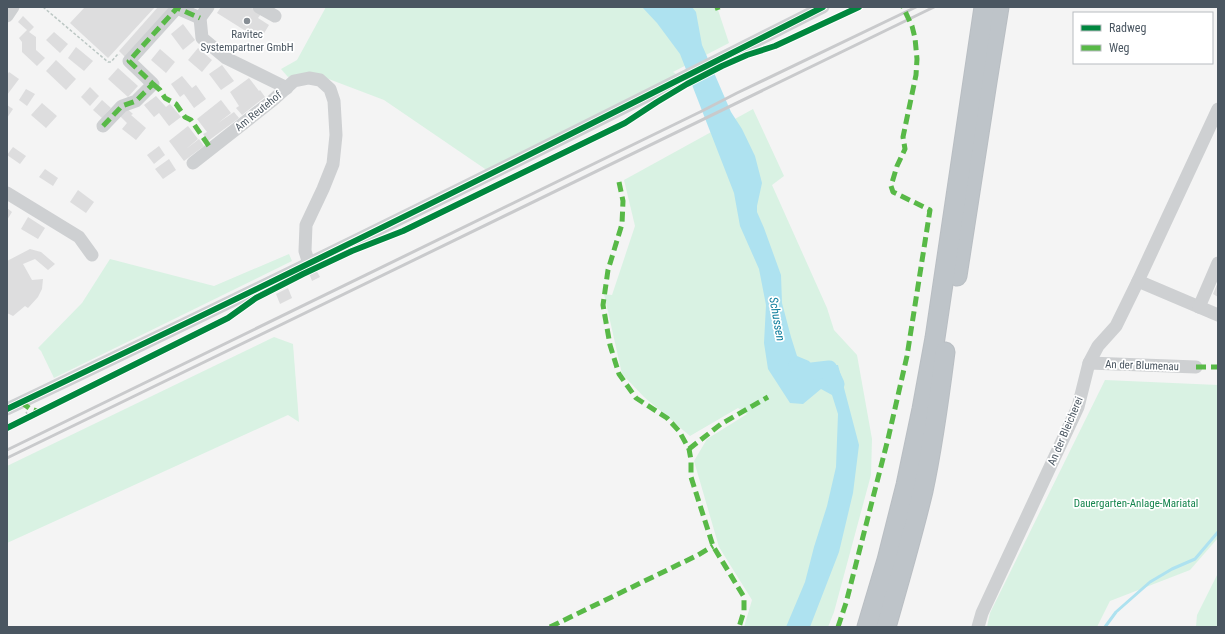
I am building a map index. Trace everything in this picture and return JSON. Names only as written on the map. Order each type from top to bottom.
[{"type":"highway","points":[[867,627],[887,560],[906,485],[922,409],[935,338],[984,7]]},
{"type":"highway","points":[[886,627],[923,490],[933,437],[999,7]]},
{"type":"street","points":[[7,16],[12,7]]},
{"type":"street","points":[[103,126],[122,106],[136,101],[153,84],[130,61],[177,8],[200,18],[208,7]]},
{"type":"street","points":[[260,7],[275,16]]},
{"type":"street","points":[[7,409],[309,264],[720,60],[823,7]]},
{"type":"street","name":"Am Reutehof","points":[[193,163],[287,88],[226,58],[202,38],[200,18]]},
{"type":"street","points":[[287,88],[294,81],[309,78],[320,80],[330,89],[334,101],[336,136],[333,164],[306,225],[305,251],[309,264]]},
{"type":"street","name":"An der Bleicherei","points":[[978,627],[982,613],[1078,407],[1089,363],[1098,346],[1116,326],[1218,109]]},
{"type":"street","points":[[7,193],[79,237],[92,255]]},
{"type":"street","points":[[1199,307],[1218,263]]},
{"type":"street","points":[[1138,281],[1218,315]]},
{"type":"street","name":"An der Blumenau","points":[[1089,363],[1196,366]]},
{"type":"path","points":[[43,7],[108,62],[111,62],[118,54],[130,61]]},
{"type":"green space","points":[[326,7],[717,7],[729,43],[673,72],[682,78],[491,173],[384,100],[309,73],[288,77],[281,69],[297,60]]},
{"type":"green space","points":[[753,109],[784,176],[772,185],[827,308],[834,330],[857,355],[872,439],[871,475],[834,612],[828,627],[744,627],[752,600],[719,547],[694,461],[707,439],[747,414],[738,408],[690,436],[644,397],[622,374],[604,294],[612,295],[635,226],[624,180]]},
{"type":"green space","points":[[289,254],[292,261],[54,378],[41,351],[38,348],[82,303],[110,259],[214,286]]},
{"type":"green space","points":[[274,337],[293,344],[299,422],[288,415],[7,543],[7,466]]},
{"type":"green space","name":"Dauergarten-Anlage-Mariatal","points":[[1105,380],[1218,385],[1218,538],[1190,570],[1110,601],[1097,627],[987,627],[990,613]]},
{"type":"green space","points":[[1218,573],[1218,627],[1196,627],[1197,615]]},
{"type":"water","points":[[642,7],[692,7],[696,12],[702,45],[731,112],[742,129],[755,156],[762,183],[757,212],[781,275],[782,303],[797,356],[809,361],[819,374],[827,365],[838,365],[859,445],[853,493],[839,552],[810,627],[786,627],[805,582],[827,506],[836,467],[838,414],[832,395],[821,389],[803,404],[790,403],[768,369],[764,343],[766,305],[759,269],[740,226],[734,193],[680,54],[657,23]]},
{"type":"building","points":[[85,7],[155,7],[108,58],[70,23]]},
{"type":"building","points":[[158,7],[170,7],[125,57],[119,51]]},
{"type":"building","name":"Ravitec Systempartner GmbH","points":[[221,7],[250,7],[261,14],[258,18],[269,25],[260,40],[217,13]]},
{"type":"building","points":[[23,16],[34,27],[29,32],[36,37],[36,50],[45,58],[37,66],[22,52],[22,42],[19,38],[27,30],[18,22]]},
{"type":"building","points":[[183,24],[195,40],[183,50],[171,34]]},
{"type":"building","points":[[54,32],[68,44],[60,53],[46,40]]},
{"type":"building","points":[[76,47],[93,61],[84,71],[68,58]]},
{"type":"building","points":[[198,48],[212,60],[202,72],[188,60]]},
{"type":"building","points":[[160,49],[175,62],[166,73],[151,60]]},
{"type":"building","points":[[56,60],[76,79],[66,90],[46,71]]},
{"type":"building","points":[[222,65],[234,81],[221,90],[209,74]]},
{"type":"building","points":[[118,68],[138,86],[128,97],[108,79]]},
{"type":"building","points":[[9,72],[19,79],[7,95],[7,75]]},
{"type":"building","points":[[182,76],[192,88],[196,85],[206,99],[194,108],[184,94],[180,97],[171,84]]},
{"type":"building","points":[[249,78],[265,97],[242,115],[236,108],[239,106],[230,92]]},
{"type":"building","points":[[90,87],[99,96],[90,106],[81,97]]},
{"type":"building","points":[[26,89],[35,94],[27,106],[19,100]]},
{"type":"building","points":[[156,96],[166,107],[170,104],[181,117],[169,126],[159,113],[154,117],[144,105]]},
{"type":"building","points":[[102,100],[111,108],[102,118],[93,110]]},
{"type":"building","points":[[221,100],[231,113],[218,123],[234,112],[239,118],[208,141],[203,134],[207,132],[197,119]]},
{"type":"building","points":[[42,103],[57,116],[46,128],[31,115]]},
{"type":"building","points":[[7,105],[13,109],[7,118]]},
{"type":"building","points":[[124,106],[133,114],[131,115],[146,128],[136,140],[122,129],[127,123],[118,114]]},
{"type":"building","points":[[188,126],[198,139],[186,149],[199,139],[204,146],[184,161],[169,141]]},
{"type":"building","points":[[159,146],[165,155],[154,164],[147,155]]},
{"type":"building","points":[[13,147],[26,156],[20,164],[7,155]]},
{"type":"building","points":[[169,159],[176,170],[163,179],[155,169]]},
{"type":"building","points":[[45,169],[58,178],[53,186],[39,177]]},
{"type":"building","points":[[78,190],[94,202],[86,213],[70,202]]},
{"type":"building","points":[[7,208],[12,212],[7,220]]},
{"type":"building","points":[[28,217],[45,228],[38,239],[21,229]]},
{"type":"building","points":[[30,249],[41,252],[55,264],[48,270],[35,259],[23,264],[32,280],[43,279],[42,289],[38,297],[28,308],[25,306],[13,316],[7,313],[7,261]]},
{"type":"building","points":[[316,270],[320,277],[312,281],[309,273]]},
{"type":"building","points":[[1218,282],[1218,297],[1213,294]]},
{"type":"building","points":[[288,288],[292,298],[280,304],[276,294]]},
{"type":"waterway","name":"Schussen","points":[[797,366],[803,372],[829,369],[836,384]]},
{"type":"waterway","points":[[1105,627],[1116,612],[1150,582],[1172,569],[1195,559],[1218,532]]},
{"type":"railway","points":[[7,450],[916,7]]},
{"type":"railway","points":[[7,458],[934,7]]},
{"type":"marked path","points":[[838,627],[846,603],[888,439],[907,356],[930,210],[893,192],[891,186],[897,166],[905,149],[903,137],[916,75],[917,59],[915,38],[912,26],[903,7]]},
{"type":"marked path","points":[[103,126],[122,106],[136,101],[153,84],[129,61],[177,8],[200,18]]},
{"type":"marked path","points":[[153,84],[160,90],[165,98],[176,104],[185,117],[191,120],[211,149]]},
{"type":"marked path","points":[[619,182],[623,201],[622,224],[608,270],[603,305],[610,345],[619,374],[636,398],[667,418],[679,431],[689,449],[691,460],[691,477],[713,546],[744,597],[744,611],[739,627]]},
{"type":"marked path","points":[[1196,367],[1218,367]]},
{"type":"marked path","points":[[689,449],[721,424],[768,397]]},
{"type":"marked path","points":[[21,402],[29,408],[39,412]]},
{"type":"marked path","points":[[550,627],[698,555],[713,546]]},
{"type":"cycle path","points":[[7,409],[416,211],[823,7]]},
{"type":"cycle path","points":[[7,428],[228,318],[256,298],[303,274],[352,251],[403,231],[625,123],[687,84],[722,66],[747,55],[775,46],[859,7]]},
{"type":"place","name":"Ravitec Systempartner GmbH","points":[[247,21]]}]
